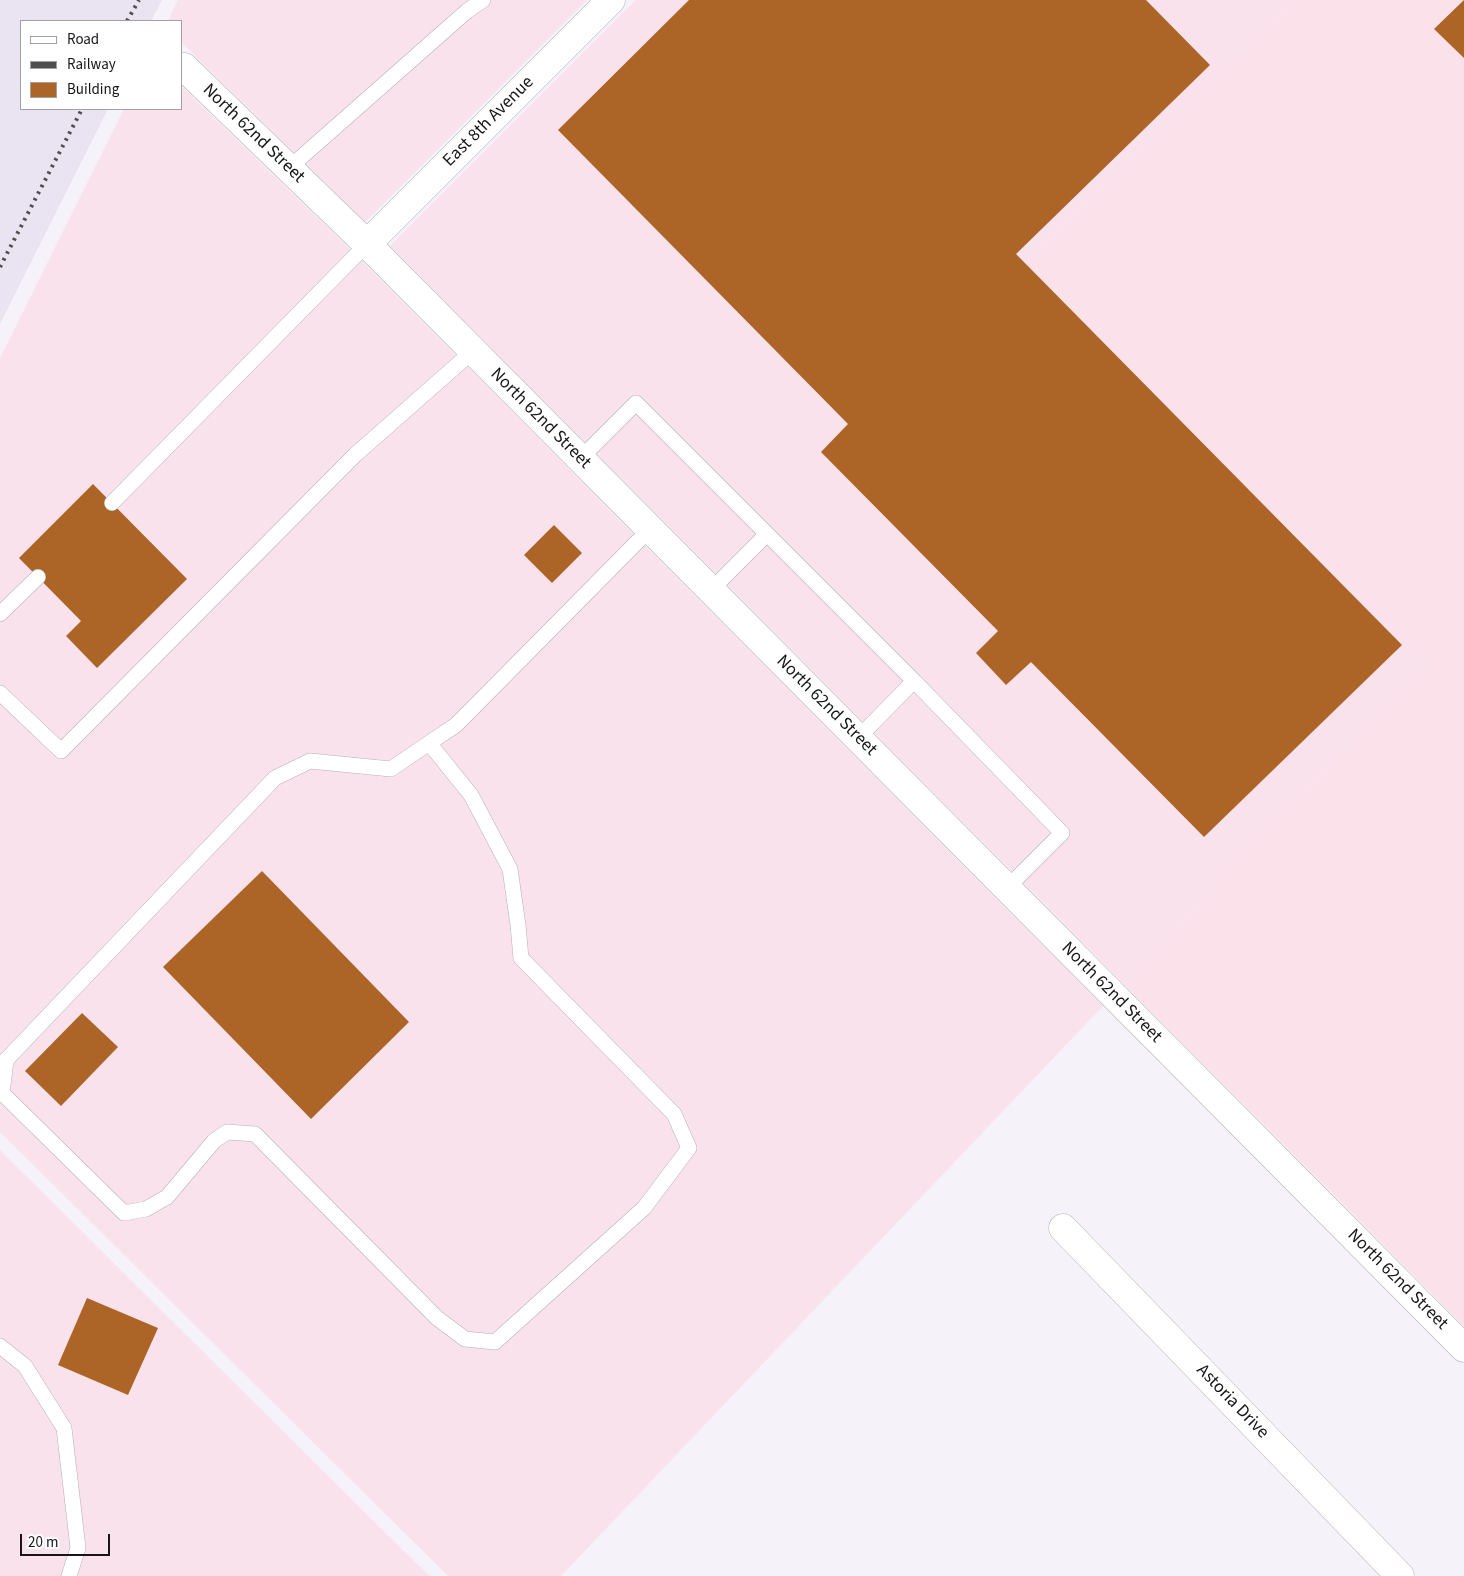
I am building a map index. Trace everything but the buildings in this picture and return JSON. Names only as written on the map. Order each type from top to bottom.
[{"type":"street","name":"East 8th Avenue","points":[[367,244],[611,0]]},
{"type":"street","name":"North 62nd Street","points":[[184,67],[367,244],[1464,1348]]},
{"type":"street","name":"Astoria Drive","points":[[1063,1228],[1400,1576]]},
{"type":"lane","points":[[289,168],[467,11],[483,0]]},
{"type":"lane","points":[[112,503],[367,244]]},
{"type":"lane","points":[[0,693],[61,751],[355,455],[473,351]]},
{"type":"lane","points":[[580,459],[636,403],[914,681],[1062,833],[1007,888]]},
{"type":"lane","points":[[430,743],[471,795],[510,869],[521,958],[674,1114],[689,1148],[644,1208],[495,1342],[464,1339],[438,1318],[255,1134],[228,1132],[214,1141],[167,1197],[146,1209],[124,1213],[2,1093],[6,1060],[275,778],[310,761],[391,769],[456,725],[650,529]]},
{"type":"lane","points":[[710,590],[767,534]]},
{"type":"lane","points":[[0,614],[38,577]]},
{"type":"lane","points":[[858,738],[914,681]]},
{"type":"lane","points":[[0,1346],[25,1366],[64,1428],[78,1548],[69,1576]]},
{"type":"shaded area","points":[[0,0],[162,0],[152,20],[20,20],[20,110],[107,110],[0,324]]},
{"type":"shaded area","points":[[178,0],[587,0],[365,222],[182,44],[182,20],[168,20]]},
{"type":"shaded area","points":[[636,0],[1297,0],[1146,143],[1017,271],[1428,661],[1124,984],[390,246]]},
{"type":"shaded area","points":[[1297,0],[1464,0],[1464,1326],[1124,984],[1428,661],[1017,271],[1146,143]]},
{"type":"shaded area","points":[[182,87],[356,255],[1103,1006],[561,1576],[448,1576],[0,1132],[0,358],[124,110],[182,110]]},
{"type":"shaded area","points":[[0,1150],[429,1576],[0,1576]]},
{"type":"railway","points":[[128,20],[139,0]]},
{"type":"railway","points":[[0,267],[81,110]]}]
